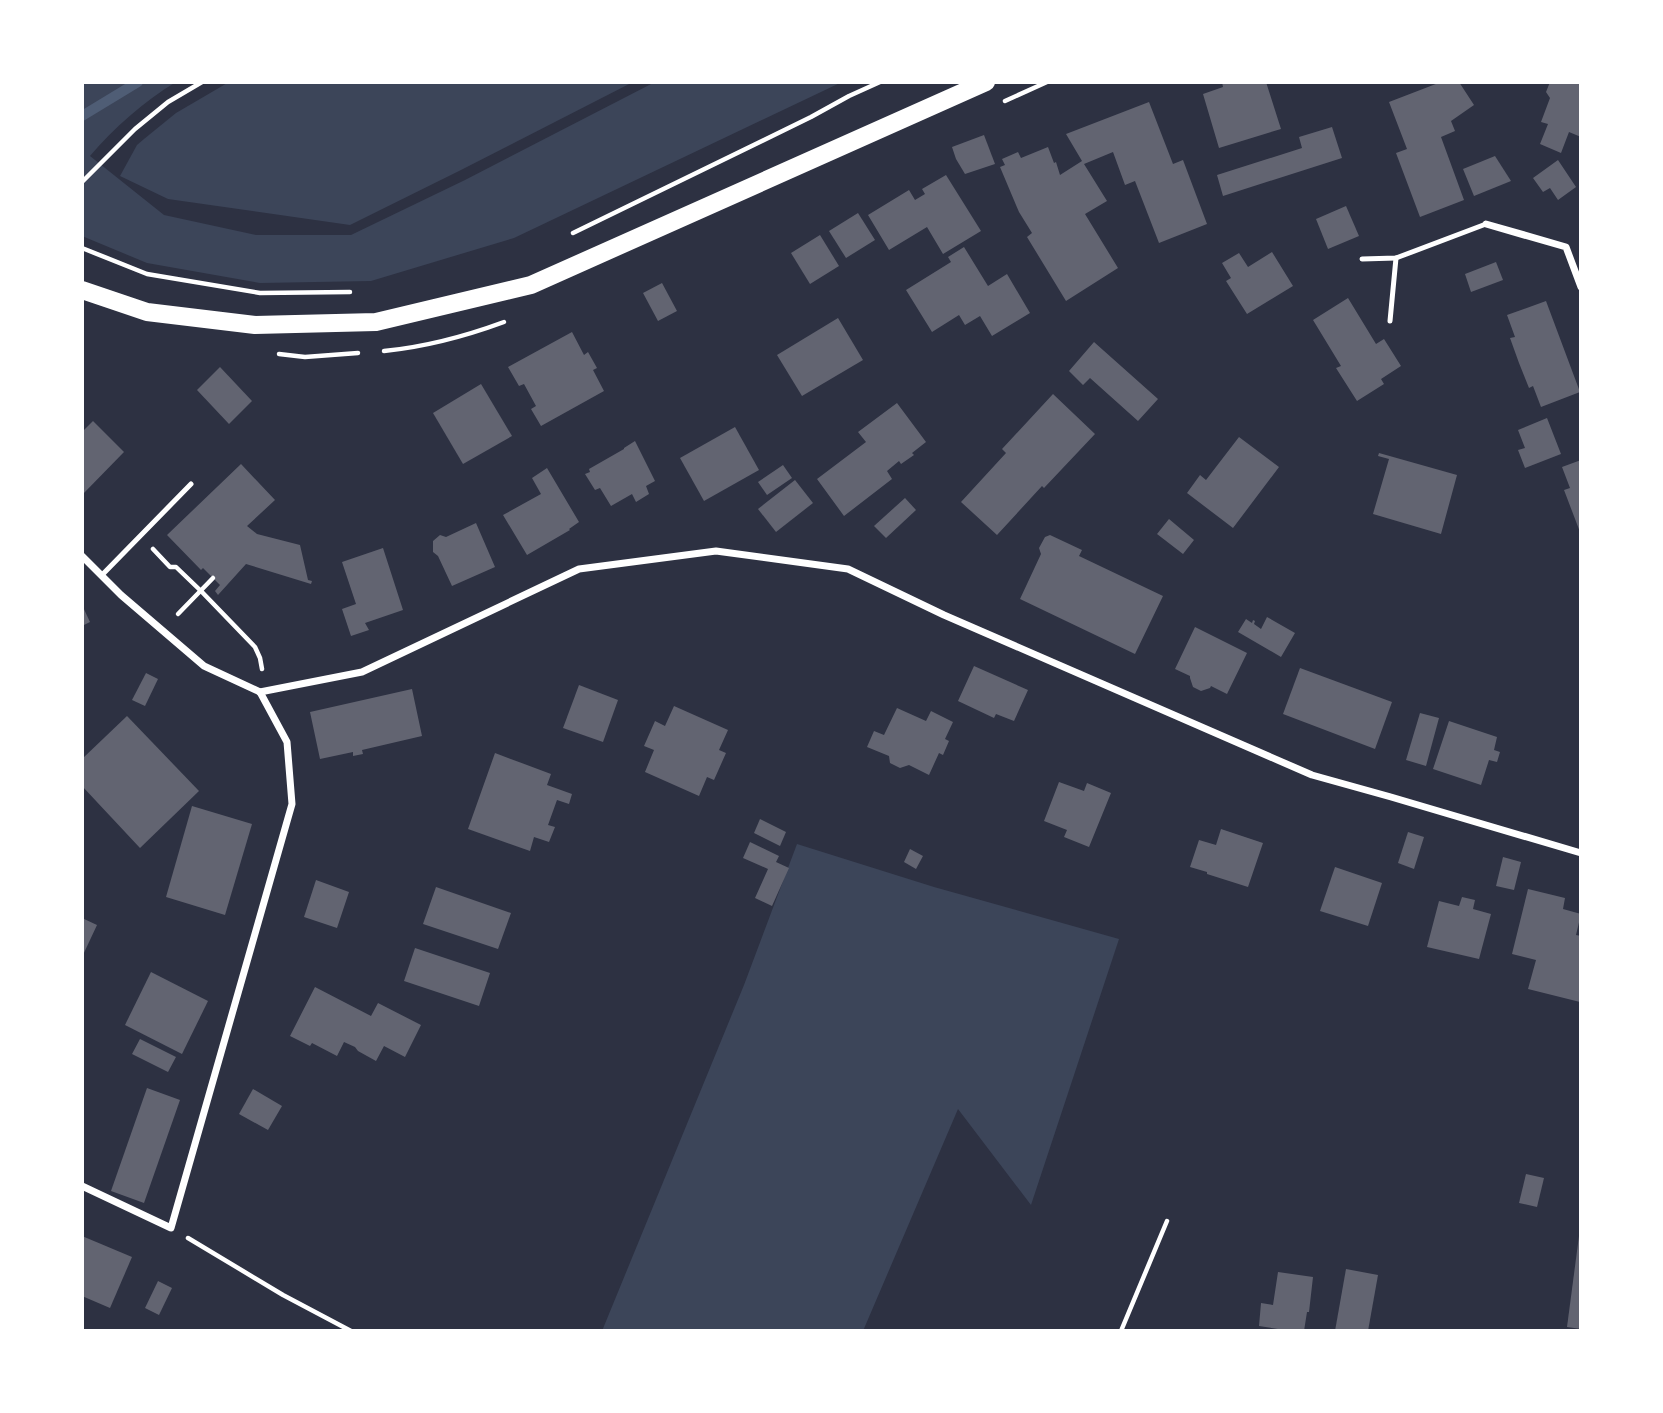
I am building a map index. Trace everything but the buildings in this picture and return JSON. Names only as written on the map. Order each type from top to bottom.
[{"type":"main road","points":[[82,290],[147,312],[255,325],[376,322],[531,285],[986,82]]},
{"type":"street","points":[[1486,224],[1566,247],[1581,288]]},
{"type":"street","points":[[82,556],[121,595],[204,666],[263,692],[362,671],[579,569],[716,551],[848,569],[944,615],[1312,775],[1581,853]]},
{"type":"street","points":[[82,1186],[171,1228],[292,804],[287,743],[263,692]]},
{"type":"lane","points":[[1362,259],[1396,258],[1486,224]]},
{"type":"lane","points":[[1390,321],[1396,258]]},
{"type":"lane","points":[[102,575],[191,484]]},
{"type":"path","points":[[82,182],[135,129],[168,102],[202,82]]},
{"type":"path","points":[[572,234],[880,82]]},
{"type":"path","points":[[82,248],[148,274],[260,293],[356,292]]},
{"type":"path","points":[[170,567],[176,567],[255,647],[260,658],[263,692]]},
{"type":"path","points":[[193,599],[213,578]]},
{"type":"path","points":[[1121,1331],[1167,1221]]},
{"type":"path","points":[[171,1228],[283,1295],[351,1331]]},
{"type":"shaded area","points":[[82,82],[176,82],[130,116],[90,156],[164,215],[256,235],[351,235],[465,180],[655,82],[842,82],[514,238],[371,281],[260,283],[147,263],[82,236]]},
{"type":"shaded area","points":[[229,82],[633,82],[350,225],[168,199],[120,176],[137,145],[176,113]]},
{"type":"shaded area","points":[[797,844],[934,887],[1119,939],[1031,1205],[958,1109],[863,1331],[602,1331],[744,985]]},
{"type":"waterway","points":[[82,116],[138,82]]}]
